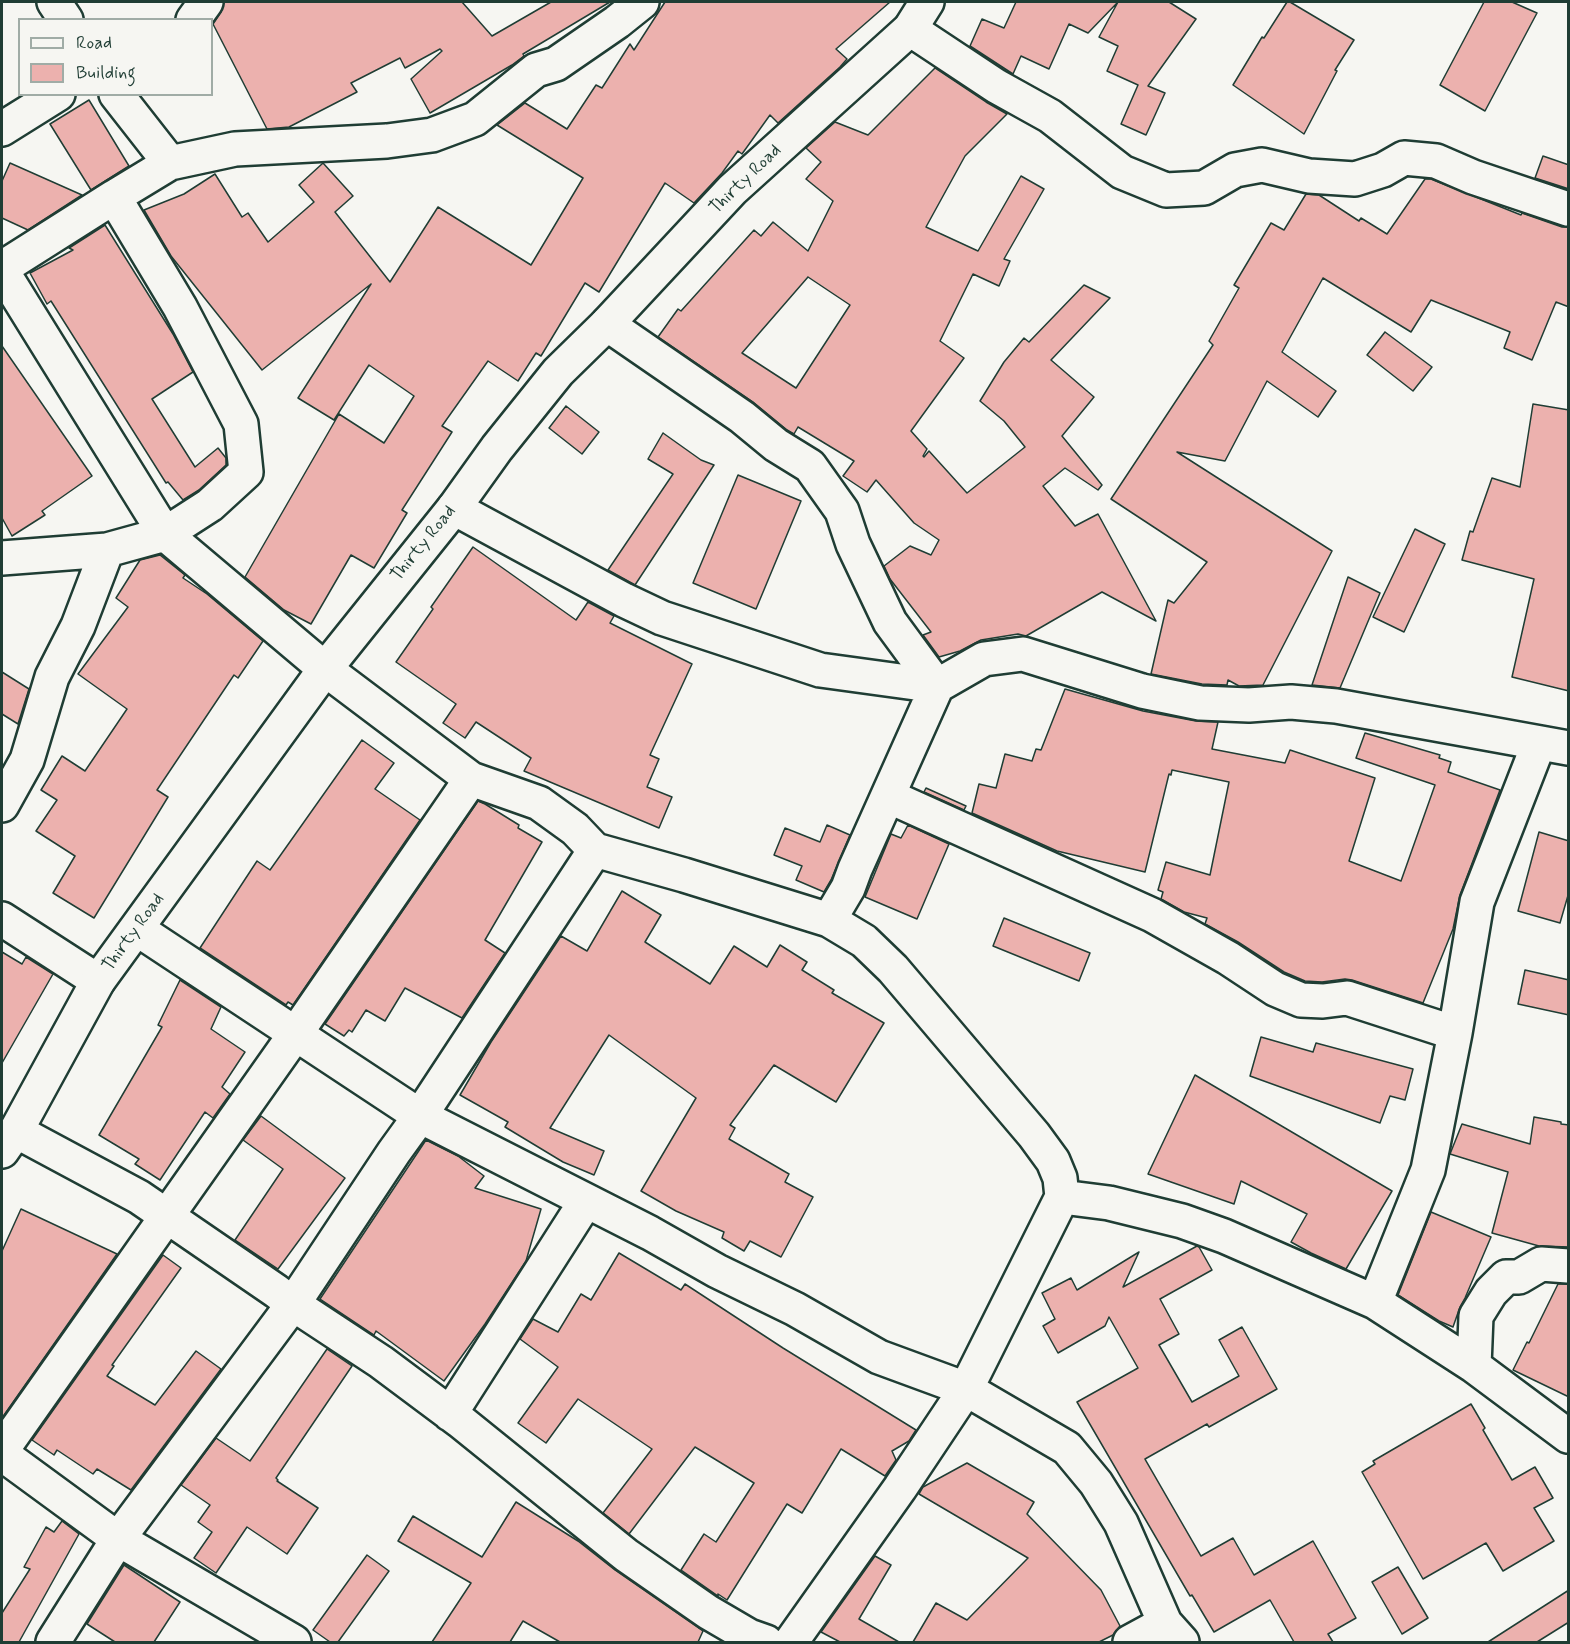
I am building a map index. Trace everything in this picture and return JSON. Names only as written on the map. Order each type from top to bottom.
[{"type":"street","points":[[54,2],[65,18]]},
{"type":"street","points":[[195,18],[206,2]]},
{"type":"street","points":[[642,2],[556,64],[536,70],[475,119],[432,135],[387,141],[235,149],[170,163],[2,269],[165,534],[325,669],[471,779],[539,803],[575,829],[595,850],[684,874],[829,920],[864,941],[893,969],[1034,1135],[1053,1161],[1060,1178],[1062,1197],[966,1389],[900,1488],[791,1642]]},
{"type":"street","points":[[918,15],[996,86],[1050,116],[1122,172],[1166,190],[1204,188],[1235,170],[1262,165],[1309,176],[1355,179],[1383,170],[1404,158],[1436,162],[1473,177],[1569,209]]},
{"type":"street","name":"Thirty Road","points":[[9,1141],[98,981],[325,669],[454,508],[497,448],[558,372],[607,324],[732,190],[918,15]]},
{"type":"street","points":[[2,129],[55,96]]},
{"type":"street","points":[[118,96],[170,163]]},
{"type":"street","points":[[2,558],[107,550],[165,534],[210,505],[246,472],[241,424],[180,307],[114,197]]},
{"type":"street","points":[[607,324],[742,417],[776,445],[810,466],[842,511],[854,544],[890,621],[937,686]]},
{"type":"street","points":[[454,508],[624,600],[662,618],[820,670],[937,686]]},
{"type":"street","points":[[2,806],[27,760],[52,677],[78,626],[107,550]]},
{"type":"street","points":[[829,920],[848,888],[937,686],[984,659],[1023,654],[1142,690],[1200,703],[1249,705],[1291,702],[1336,706],[1554,745],[1477,902],[1455,1034],[1428,1170],[1375,1302]]},
{"type":"street","points":[[294,1642],[118,1539],[2,1452],[471,779]]},
{"type":"street","points":[[888,796],[1152,915],[1228,958],[1275,989],[1302,1000],[1323,1001],[1347,998],[1455,1034]]},
{"type":"street","points":[[53,1642],[118,1539],[293,1304],[595,850]]},
{"type":"street","points":[[2,919],[98,981]]},
{"type":"street","points":[[137,930],[420,1116],[650,1233],[717,1271],[795,1309],[879,1357],[966,1389],[1068,1448],[1096,1483],[1121,1523],[1173,1633],[1130,1642]]},
{"type":"street","points":[[9,1141],[139,1197],[165,1217],[381,1362],[450,1414],[626,1555],[708,1612],[749,1636],[766,1642]]},
{"type":"street","points":[[1062,1197],[1109,1203],[1182,1221],[1224,1236],[1375,1302],[1474,1366],[1569,1436]]},
{"type":"street","points":[[450,1414],[585,1201]]},
{"type":"street","points":[[1474,1366],[1476,1316],[1491,1292],[1506,1277],[1519,1277],[1541,1264],[1569,1266]]},
{"type":"building","points":[[224,2],[462,2],[492,36],[551,2],[610,2],[523,54],[524,56],[512,65],[430,113],[411,79],[442,51],[440,49],[405,68],[400,58],[351,83],[357,92],[289,127],[267,129],[213,24]]},
{"type":"building","points":[[665,2],[890,2],[836,49],[847,59],[840,67],[778,123],[770,115],[742,154],[738,151],[722,173],[694,203],[665,183],[599,292],[585,283],[541,356],[536,353],[518,381],[488,361],[442,426],[452,432],[402,510],[407,513],[374,568],[351,555],[311,624],[284,610],[245,577],[339,414],[384,443],[414,396],[369,365],[334,420],[298,398],[371,284],[262,370],[171,256],[144,210],[184,194],[215,174],[242,217],[248,213],[268,242],[314,202],[299,185],[323,163],[353,196],[335,212],[390,282],[438,207],[531,265],[583,178],[497,125],[525,103],[567,129],[596,85],[602,88],[630,44],[634,50]]},
{"type":"building","points":[[1016,2],[1118,2],[1088,33],[1069,24],[1049,69],[1021,56],[1013,74],[970,46],[982,19],[1004,28]]},
{"type":"building","points":[[1118,2],[1169,2],[1196,19],[1148,86],[1165,93],[1146,135],[1121,124],[1138,85],[1107,71],[1118,46],[1099,37]]},
{"type":"building","points":[[1287,2],[1354,40],[1335,70],[1337,71],[1304,134],[1233,85],[1262,37],[1264,38]]},
{"type":"building","points":[[1484,2],[1512,2],[1537,13],[1485,111],[1440,85]]},
{"type":"building","points":[[935,68],[1007,114],[965,156],[926,227],[978,251],[1021,176],[1044,189],[1004,259],[1010,261],[999,286],[973,274],[940,341],[964,358],[911,431],[927,449],[923,456],[929,451],[967,493],[1025,447],[1004,421],[980,401],[1004,362],[1024,338],[1029,342],[1084,285],[1110,298],[1051,360],[1094,397],[1062,436],[1102,485],[1098,490],[1065,468],[1043,486],[1075,526],[1098,514],[1156,621],[1102,592],[1026,636],[1018,634],[981,640],[960,651],[939,657],[923,635],[931,632],[890,579],[884,566],[910,546],[931,555],[939,540],[914,523],[876,480],[867,492],[843,476],[854,461],[798,427],[794,434],[787,430],[753,402],[658,337],[678,309],[681,311],[754,230],[761,236],[773,222],[808,251],[833,201],[806,179],[821,162],[806,148],[835,122],[868,135]],"holes":[[[808,277],[850,305],[796,388],[742,353]]]},
{"type":"building","points":[[89,100],[129,166],[91,190],[50,124]]},
{"type":"building","points":[[1543,156],[1569,165],[1569,189],[1535,178]]},
{"type":"building","points":[[10,163],[82,195],[28,230],[2,218],[2,181]]},
{"type":"building","points":[[1425,179],[1431,179],[1521,215],[1522,213],[1562,227],[1569,227],[1569,307],[1556,302],[1532,360],[1504,348],[1510,332],[1431,300],[1411,332],[1323,278],[1282,352],[1336,391],[1318,417],[1267,381],[1225,461],[1177,452],[1332,551],[1263,685],[1239,686],[1228,680],[1227,685],[1202,684],[1151,674],[1168,600],[1174,603],[1207,562],[1111,499],[1213,345],[1209,341],[1239,288],[1234,285],[1271,223],[1284,230],[1306,194],[1319,195],[1359,221],[1361,218],[1387,234]]},
{"type":"building","points":[[105,225],[173,334],[193,372],[152,399],[195,467],[218,448],[226,458],[226,465],[199,490],[183,500],[168,482],[166,483],[51,301],[47,304],[30,273],[73,250],[69,248]]},
{"type":"building","points":[[1385,332],[1432,367],[1413,391],[1367,355]]},
{"type":"building","points":[[2,346],[92,476],[42,511],[45,515],[12,536],[2,518]]},
{"type":"building","points":[[1533,404],[1569,410],[1569,691],[1512,677],[1534,579],[1462,560],[1470,531],[1473,532],[1492,478],[1520,487]]},
{"type":"building","points":[[566,406],[599,432],[582,454],[549,428]]},
{"type":"building","points":[[663,433],[701,460],[714,465],[635,585],[608,570],[673,474],[648,459]]},
{"type":"building","points":[[738,475],[801,501],[756,609],[693,583]]},
{"type":"building","points":[[1415,529],[1445,544],[1404,632],[1373,617]]},
{"type":"building","points":[[473,547],[576,620],[588,602],[614,616],[610,623],[692,664],[650,755],[659,759],[647,787],[672,797],[659,828],[524,771],[531,758],[476,722],[465,738],[443,723],[456,704],[396,662]]},
{"type":"building","points":[[160,555],[185,575],[183,578],[207,594],[263,641],[238,678],[234,675],[157,790],[168,797],[94,918],[53,893],[75,856],[36,831],[57,800],[41,790],[62,756],[85,771],[127,709],[78,674],[128,607],[116,598],[140,560]]},
{"type":"building","points":[[1348,577],[1380,593],[1340,688],[1312,685]]},
{"type":"building","points":[[2,672],[29,689],[18,724],[2,714]]},
{"type":"building","points":[[1065,689],[1143,711],[1196,721],[1218,722],[1212,749],[1285,763],[1290,750],[1375,778],[1349,861],[1401,881],[1435,785],[1356,758],[1365,733],[1440,755],[1439,758],[1451,762],[1448,772],[1500,790],[1460,895],[1453,929],[1423,1003],[1352,980],[1305,981],[1284,972],[1205,924],[1207,918],[1184,912],[1161,899],[1163,892],[1158,890],[1166,862],[1210,875],[1229,782],[1172,770],[1171,775],[1169,774],[1145,872],[1057,851],[972,813],[979,784],[996,788],[1005,754],[1032,761],[1036,749],[1041,750]]},
{"type":"building","points":[[362,740],[394,763],[375,789],[420,820],[293,1005],[288,1002],[286,1005],[200,948],[257,861],[270,870]]},
{"type":"building","points":[[926,788],[966,806],[964,810],[924,792]]},
{"type":"building","points":[[478,801],[519,825],[518,828],[542,842],[485,940],[505,953],[462,1018],[405,988],[385,1021],[366,1010],[352,1032],[349,1030],[344,1036],[325,1024]]},
{"type":"building","points":[[827,825],[850,835],[824,892],[796,880],[802,866],[774,855],[785,828],[820,842]]},
{"type":"building","points":[[908,825],[949,844],[917,919],[865,897],[891,834],[901,838]]},
{"type":"building","points":[[1539,832],[1569,841],[1569,892],[1560,923],[1518,911]]},
{"type":"building","points":[[622,891],[661,915],[645,942],[710,984],[734,946],[767,967],[780,945],[807,962],[802,970],[834,990],[832,993],[884,1023],[836,1102],[774,1065],[730,1125],[735,1128],[729,1139],[789,1174],[785,1182],[813,1197],[781,1257],[750,1241],[744,1251],[722,1238],[724,1232],[676,1211],[641,1191],[696,1098],[609,1035],[550,1128],[604,1151],[594,1175],[563,1162],[505,1127],[508,1122],[460,1095],[491,1042],[561,936],[587,951]]},
{"type":"building","points":[[1004,918],[1090,953],[1079,981],[993,946]]},
{"type":"building","points":[[2,952],[22,964],[26,957],[53,974],[2,1063]]},
{"type":"building","points":[[1525,970],[1569,980],[1569,1015],[1518,1004]]},
{"type":"building","points":[[180,980],[221,1007],[211,1029],[245,1052],[222,1087],[230,1094],[213,1118],[205,1112],[160,1180],[135,1164],[139,1159],[99,1135],[162,1027],[158,1025]]},
{"type":"building","points":[[1261,1037],[1313,1052],[1316,1043],[1413,1069],[1405,1100],[1390,1096],[1380,1123],[1250,1076]]},
{"type":"building","points":[[1195,1075],[1392,1191],[1346,1269],[1291,1242],[1307,1214],[1241,1181],[1234,1204],[1148,1174]]},
{"type":"building","points":[[261,1116],[345,1178],[278,1269],[235,1240],[283,1169],[243,1140]]},
{"type":"building","points":[[1534,1117],[1569,1125],[1569,1247],[1539,1246],[1492,1233],[1508,1172],[1450,1154],[1462,1124],[1530,1144]]},
{"type":"building","points":[[426,1140],[458,1156],[484,1176],[475,1188],[541,1209],[526,1261],[444,1381],[376,1331],[374,1335],[320,1299]]},
{"type":"building","points":[[21,1209],[117,1254],[2,1418],[2,1251]]},
{"type":"building","points":[[1431,1212],[1491,1237],[1453,1327],[1439,1321],[1398,1295]]},
{"type":"building","points":[[1197,1246],[1212,1270],[1160,1299],[1179,1334],[1159,1345],[1192,1402],[1239,1376],[1219,1340],[1242,1327],[1277,1389],[1209,1427],[1207,1424],[1145,1459],[1201,1556],[1233,1538],[1254,1575],[1313,1541],[1356,1618],[1328,1634],[1333,1642],[1294,1642],[1270,1600],[1214,1632],[1192,1595],[1190,1596],[1077,1402],[1138,1368],[1109,1317],[1105,1326],[1058,1353],[1043,1326],[1055,1319],[1042,1293],[1071,1278],[1077,1290],[1139,1252],[1123,1287]]},
{"type":"building","points":[[619,1253],[681,1290],[685,1284],[916,1430],[909,1441],[892,1451],[896,1460],[885,1476],[841,1449],[802,1513],[787,1504],[727,1600],[681,1570],[704,1534],[716,1542],[754,1483],[695,1447],[629,1534],[603,1513],[652,1449],[578,1399],[546,1443],[518,1423],[558,1367],[520,1339],[533,1319],[558,1332],[581,1294],[591,1300]]},
{"type":"building","points":[[163,1255],[181,1268],[112,1365],[114,1366],[107,1376],[155,1405],[196,1351],[221,1369],[131,1490],[97,1469],[93,1474],[57,1450],[54,1455],[32,1440]]},
{"type":"building","points":[[1558,1284],[1569,1284],[1569,1397],[1513,1370]]},
{"type":"building","points":[[327,1349],[352,1366],[276,1478],[277,1481],[318,1508],[287,1554],[247,1527],[216,1573],[194,1558],[212,1532],[198,1522],[210,1505],[181,1485],[216,1438],[250,1461]]},
{"type":"building","points":[[1471,1404],[1512,1480],[1535,1467],[1553,1498],[1534,1508],[1554,1541],[1503,1571],[1486,1543],[1423,1579],[1362,1472],[1375,1464],[1373,1461]]},
{"type":"building","points":[[967,1463],[1034,1502],[1027,1514],[1101,1590],[1120,1626],[1113,1635],[1099,1642],[913,1642],[936,1603],[967,1620],[1028,1558],[919,1494],[923,1487]]},
{"type":"building","points":[[516,1502],[578,1541],[615,1570],[703,1631],[698,1642],[560,1642],[523,1621],[510,1642],[432,1642],[471,1583],[398,1541],[413,1516],[482,1557]]},
{"type":"building","points":[[62,1521],[79,1534],[19,1642],[2,1642],[2,1613],[30,1569],[24,1567],[46,1527],[54,1532]]},
{"type":"building","points":[[367,1555],[389,1571],[338,1642],[330,1642],[313,1630]]},
{"type":"building","points":[[875,1556],[891,1565],[859,1619],[899,1642],[840,1642],[821,1632]]},
{"type":"building","points":[[124,1565],[180,1602],[154,1642],[115,1642],[87,1624]]},
{"type":"building","points":[[1398,1567],[1428,1618],[1402,1634],[1372,1582]]},
{"type":"building","points":[[1569,1590],[1569,1622],[1537,1642],[1488,1642]]}]
